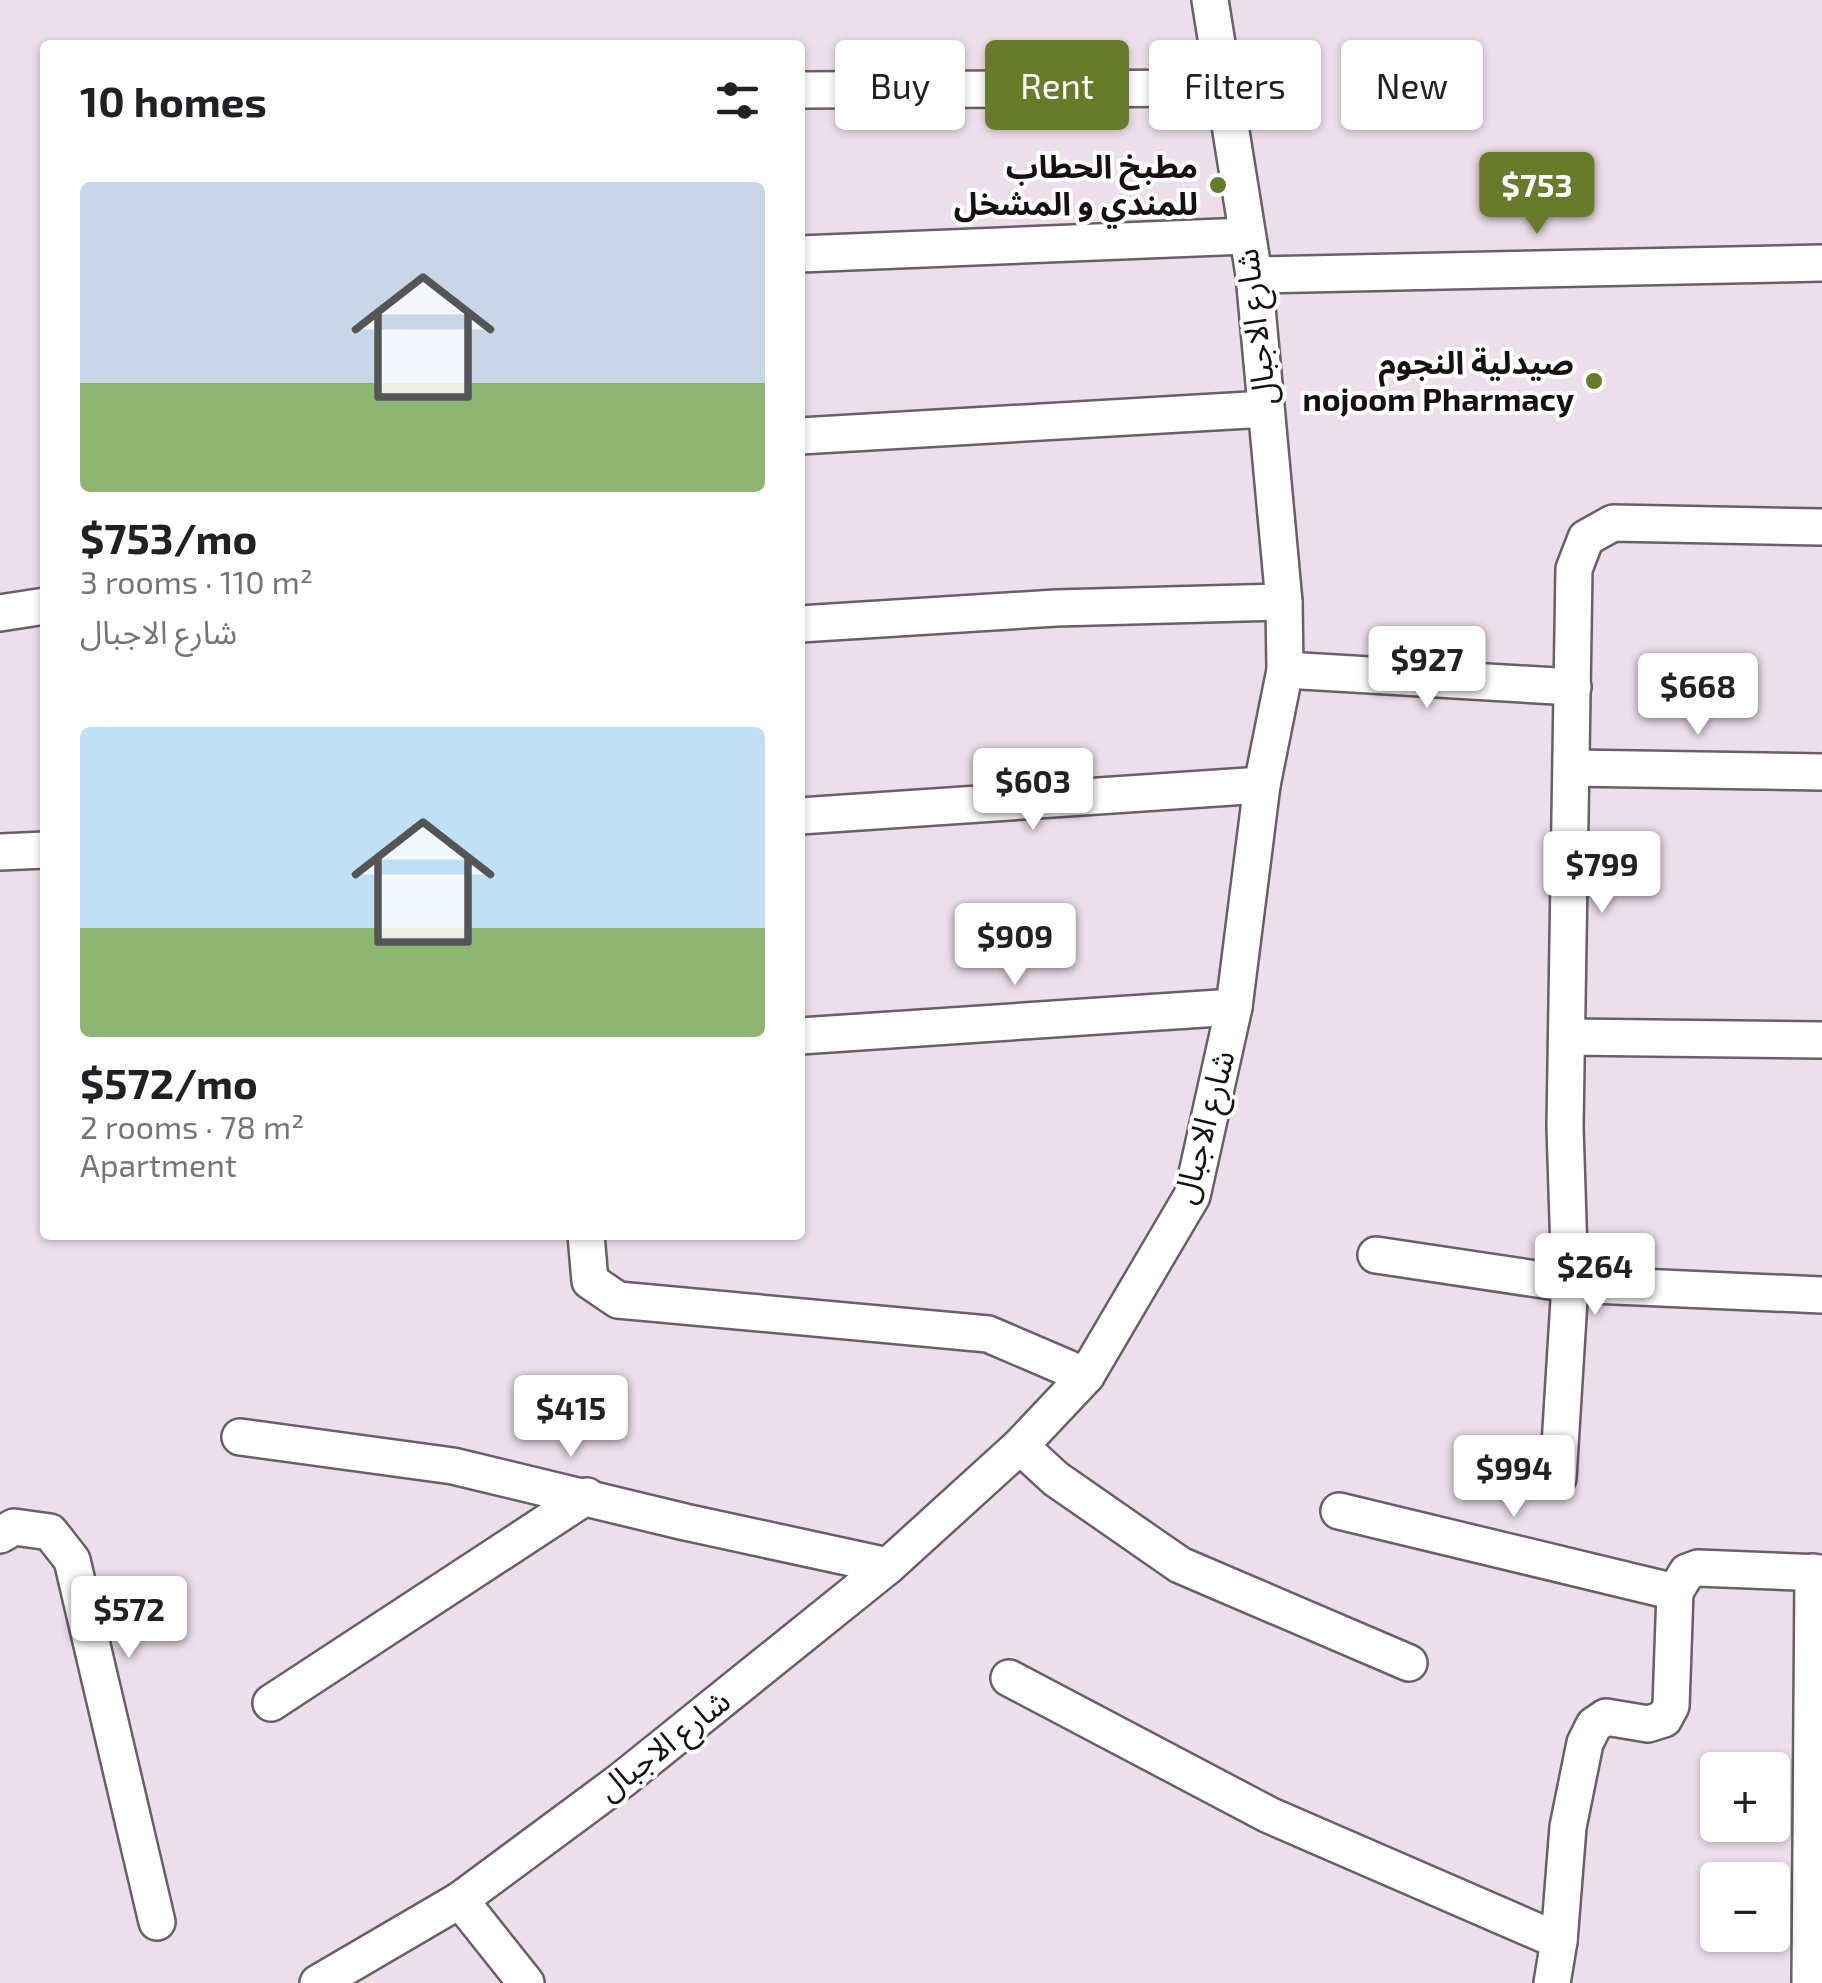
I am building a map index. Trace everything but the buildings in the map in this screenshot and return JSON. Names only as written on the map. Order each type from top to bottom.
[{"type":"street","name":"شارع الاجبال","points":[[1210,0],[1216,40]]},
{"type":"street","points":[[805,90],[1149,88]]},
{"type":"street","name":"شارع الاجبال","points":[[318,1983],[460,1900],[622,1780],[888,1566],[1020,1446],[1086,1376],[1192,1196],[1234,1007],[1262,785],[1284,670],[1284,602],[1254,275],[1230,130]]},
{"type":"street","points":[[805,254],[1246,236]]},
{"type":"street","points":[[1254,275],[1822,263]]},
{"type":"street","points":[[805,436],[1266,408]]},
{"type":"street","points":[[1558,1478],[1570,1284],[1565,1127],[1574,569],[1586,538],[1614,523],[1822,527]]},
{"type":"street","points":[[805,624],[1056,608],[1284,602]]},
{"type":"street","points":[[0,612],[40,607]]},
{"type":"street","points":[[1284,670],[1573,687]]},
{"type":"street","points":[[1572,768],[1822,772]]},
{"type":"street","points":[[805,816],[1262,785]]},
{"type":"street","points":[[0,852],[40,850]]},
{"type":"street","points":[[805,1036],[1234,1007]]},
{"type":"street","points":[[1567,1036],[1822,1040]]},
{"type":"street","points":[[586,1240],[590,1281],[618,1300],[988,1334],[1086,1376]]},
{"type":"street","points":[[1376,1255],[1570,1284],[1822,1296]]},
{"type":"street","points":[[240,1437],[454,1466],[888,1566]]},
{"type":"street","points":[[1020,1446],[1056,1478],[1180,1566],[1409,1663]]},
{"type":"street","points":[[270,1703],[587,1496]]},
{"type":"street","points":[[1339,1511],[1675,1592]]},
{"type":"street","points":[[0,1534],[14,1526],[50,1532],[72,1560],[157,1922]]},
{"type":"street","points":[[1552,1983],[1568,1827],[1585,1743],[1594,1725],[1606,1718],[1648,1724],[1664,1719],[1671,1706],[1675,1592],[1687,1572],[1698,1568],[1818,1572],[1810,1983]]},
{"type":"street","points":[[1010,1678],[1269,1815],[1559,1941]]},
{"type":"street","points":[[460,1900],[526,1983]]},
{"type":"place","name":"مطبخ الحطاب للمندي و المشخل","points":[[1218,185]]},
{"type":"place","name":"صيدلية النجوم nojoom Pharmacy","points":[[1594,381]]}]
